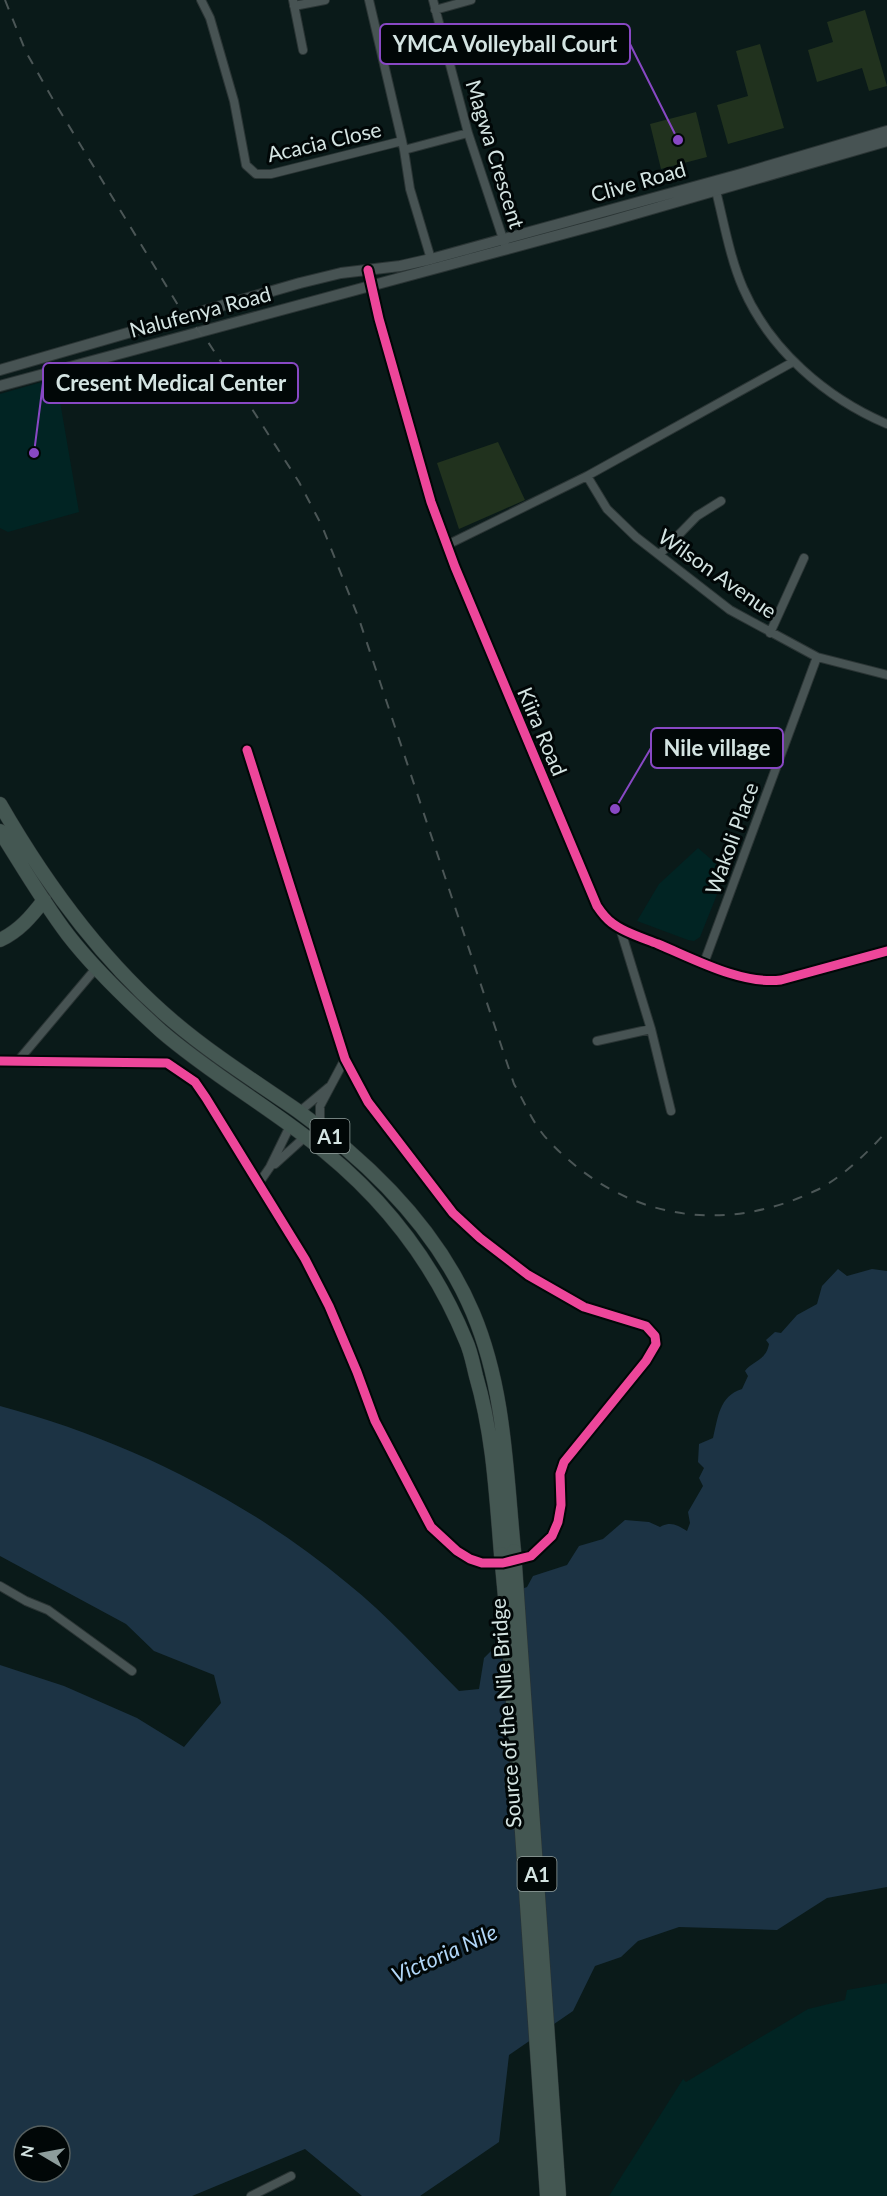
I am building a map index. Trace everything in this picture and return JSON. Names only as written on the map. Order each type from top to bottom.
[{"type":"highway","name":"A1","points":[[0,804],[54,890],[102,949],[139,989],[174,1022],[320,1128],[378,1178],[438,1248],[472,1310],[500,1402],[504,1431],[507,1557]]},
{"type":"highway","name":"A1","points":[[0,831],[44,900],[70,936],[97,967],[163,1032],[306,1136],[367,1188],[408,1236],[438,1281],[467,1343],[488,1421],[507,1557]]},
{"type":"highway","points":[[0,940],[11,935],[28,920],[44,900]]},
{"type":"highway","name":"Source of the Nile Bridge","points":[[507,1557],[508,1629],[547,2196]]},
{"type":"highway","name":"Source of the Nile Bridge","points":[[507,1557],[559,2196]]},
{"type":"street","name":"Acacia Close","points":[[201,0],[213,28],[234,101],[246,165],[256,174],[271,174],[468,133]]},
{"type":"street","points":[[303,50],[294,3],[325,0]]},
{"type":"street","points":[[369,0],[403,146],[410,189],[431,259]]},
{"type":"street","name":"Magwa Crescent","points":[[433,0],[468,133],[504,243]]},
{"type":"street","points":[[435,10],[471,0]]},
{"type":"street","name":"Clive Road","points":[[411,275],[504,243],[887,131]]},
{"type":"street","name":"Clive Road","points":[[400,267],[716,191],[887,141]]},
{"type":"street","points":[[716,191],[743,289],[763,323],[793,362],[825,390],[887,424]]},
{"type":"street","name":"Nalufenya Road","points":[[0,370],[300,283],[341,273],[400,267]]},
{"type":"street","name":"Kiira Road","points":[[368,270],[421,470],[447,545],[597,906],[605,917],[620,928],[704,963],[767,982],[887,951]]},
{"type":"street","name":"Nalufenya Road","points":[[0,386],[411,275]]},
{"type":"street","points":[[447,545],[587,476],[793,362]]},
{"type":"street","name":"Wilson Avenue","points":[[587,476],[607,509],[636,537],[730,610],[817,657],[887,675]]},
{"type":"street","points":[[658,555],[697,516],[721,501]]},
{"type":"street","points":[[770,633],[804,558]]},
{"type":"street","name":"Wakoli Place","points":[[704,963],[817,657]]},
{"type":"street","points":[[0,1061],[167,1063],[195,1082],[286,1226],[329,1306],[375,1421],[431,1527],[457,1551],[470,1559],[531,1556],[552,1536],[558,1522],[561,1505],[560,1474],[564,1462],[623,1390],[656,1344],[656,1336],[646,1326],[584,1307],[528,1275],[480,1238],[453,1213],[368,1102],[345,1059],[247,750]]},
{"type":"street","points":[[620,928],[651,1029],[670,1111]]},
{"type":"street","points":[[17,1062],[97,967]]},
{"type":"street","points":[[597,1041],[651,1029]]},
{"type":"street","points":[[320,1128],[321,1107],[345,1059]]},
{"type":"street","points":[[299,1112],[333,1084]]},
{"type":"street","points":[[259,1183],[270,1167],[290,1126]]},
{"type":"street","points":[[270,1167],[306,1136]]},
{"type":"street","points":[[0,1586],[48,1610],[132,1671]]},
{"type":"street","points":[[251,2196],[291,2176]]},
{"type":"shaded area","points":[[56,378],[79,512],[8,532],[0,528],[0,394]]},
{"type":"shaded area","points":[[698,848],[726,872],[700,937],[694,941],[688,940],[637,921],[659,884]]},
{"type":"shaded area","points":[[887,1983],[887,2196],[609,2196],[683,2079],[686,2082],[808,2009],[845,2000],[847,1990]]},
{"type":"green space","points":[[865,10],[887,86],[869,91],[862,68],[817,82],[808,50],[833,42],[827,22]]},
{"type":"green space","points":[[760,44],[784,128],[728,144],[717,105],[748,96],[736,51]]},
{"type":"green space","points":[[696,112],[707,157],[661,169],[650,124]]},
{"type":"green space","points":[[498,442],[525,500],[459,529],[437,463]]},
{"type":"water","name":"Victoria Nile","points":[[838,1269],[847,1276],[872,1269],[887,1271],[887,1887],[827,1898],[777,1930],[679,1927],[638,1941],[621,1957],[595,1966],[573,2011],[509,2055],[499,2142],[420,2196],[362,2196],[305,2149],[192,2196],[0,2196],[0,1665],[64,1686],[137,1718],[184,1747],[221,1703],[214,1675],[154,1651],[126,1624],[0,1556],[0,1406],[93,1436],[139,1455],[226,1499],[308,1553],[362,1595],[459,1691],[479,1689],[484,1658],[494,1648],[501,1603],[511,1593],[527,1587],[533,1576],[567,1565],[579,1546],[603,1539],[625,1520],[649,1522],[660,1527],[674,1524],[687,1531],[690,1523],[688,1512],[703,1486],[699,1478],[704,1468],[698,1462],[699,1444],[713,1438],[724,1402],[734,1392],[742,1389],[748,1376],[745,1371],[767,1350],[769,1344],[766,1340],[775,1332],[781,1333],[797,1315],[817,1304],[822,1286]]},
{"type":"railway","points":[[5,0],[26,52],[55,103],[181,310],[208,342],[299,482],[322,526],[359,619],[514,1084],[542,1133],[576,1166],[606,1187],[639,1202],[673,1212],[708,1215],[744,1213],[781,1205],[817,1190],[846,1171],[887,1131]]},
{"type":"cycle path","points":[[368,270],[379,319],[431,502],[455,567],[597,906],[602,913],[617,927],[628,932],[718,970],[750,979],[781,980],[887,951]]},
{"type":"cycle path","points":[[0,1061],[167,1063],[195,1082],[305,1259],[329,1306],[375,1421],[431,1527],[457,1551],[482,1563],[503,1563],[531,1556],[552,1536],[558,1522],[561,1505],[560,1474],[564,1462],[646,1361],[656,1344],[655,1336],[646,1326],[584,1307],[528,1275],[480,1238],[453,1213],[368,1102],[345,1059],[247,750]]},
{"type":"place","name":"YMCA Volleyball Court","points":[[678,140]]},
{"type":"place","name":"Cresent Medical Center","points":[[34,453]]},
{"type":"place","name":"Nile village","points":[[615,809]]}]
